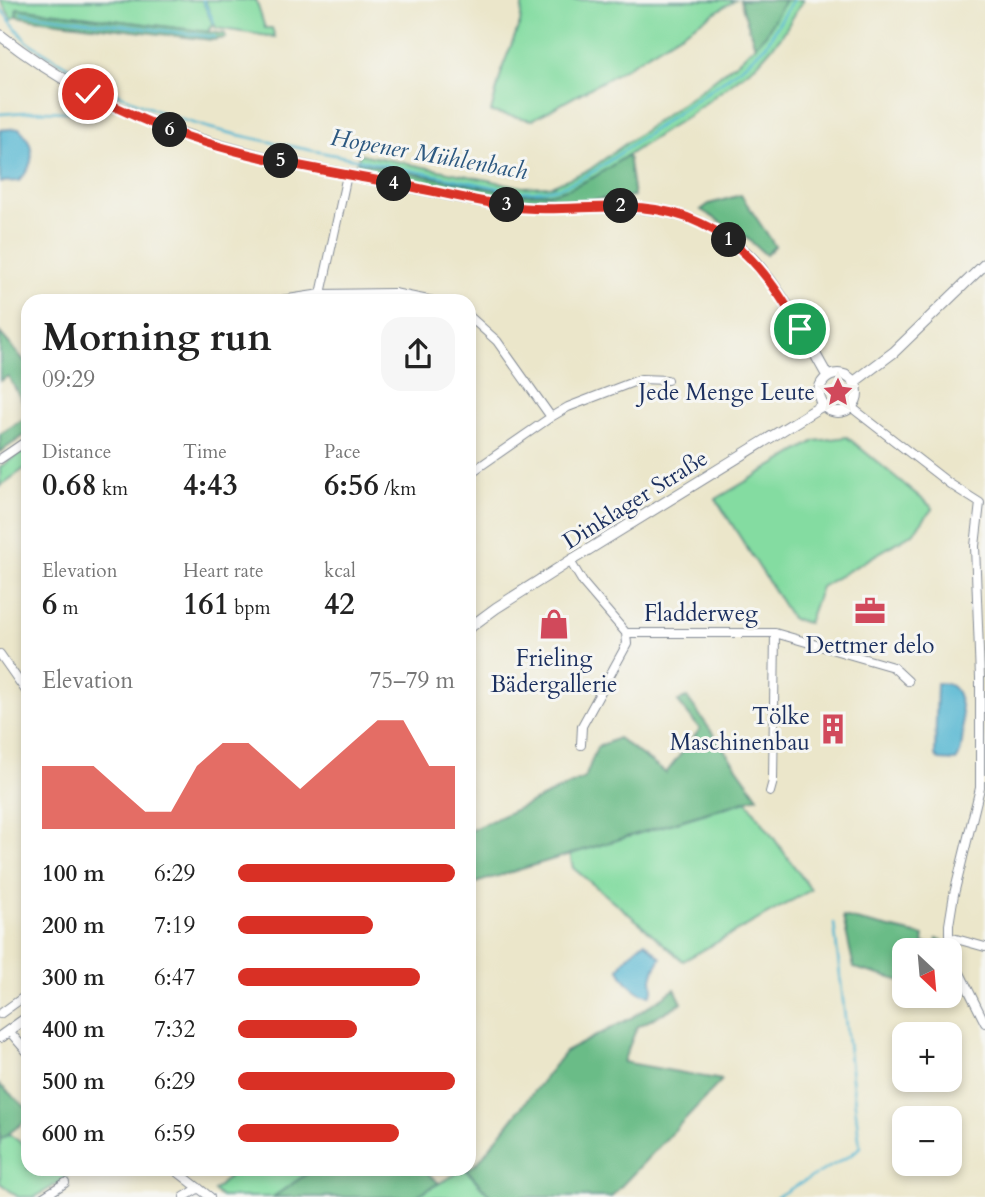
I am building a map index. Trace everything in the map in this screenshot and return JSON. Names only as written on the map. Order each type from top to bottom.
[{"type":"main road","points":[[0,35],[88,94],[156,125],[252,155],[508,206],[631,206],[667,211],[700,222],[736,243],[753,260],[780,295],[828,377]]},
{"type":"main road","points":[[854,382],[894,352],[985,264]]},
{"type":"main road","points":[[839,374],[854,382],[857,395],[851,407],[834,412],[823,405],[819,390],[828,377],[839,374]]},
{"type":"main road","name":"Dinklager Straße","points":[[476,623],[570,561],[823,405]]},
{"type":"main road","points":[[4,1034],[21,1022]]},
{"type":"street","points":[[347,175],[321,294],[399,294]]},
{"type":"street","points":[[476,322],[497,341],[551,416]]},
{"type":"street","points":[[476,469],[568,407],[641,379],[667,380]]},
{"type":"street","points":[[851,407],[950,484],[980,503],[975,546],[980,678],[980,788],[948,925],[959,971],[985,1023]]},
{"type":"street","points":[[0,459],[21,445]]},
{"type":"street","name":"Fladderweg","points":[[570,561],[584,584],[626,633],[628,644],[582,726],[581,745]]},
{"type":"street","name":"Fladderweg","points":[[626,633],[775,633],[893,667],[908,681]]},
{"type":"street","name":"Fladderweg","points":[[770,792],[773,780],[775,633]]},
{"type":"street","points":[[0,654],[21,684]]},
{"type":"street","points":[[949,937],[985,947]]},
{"type":"street","points":[[0,1014],[21,999]]},
{"type":"street","points":[[4,1034],[21,1047]]},
{"type":"street","points":[[184,1176],[210,1197]]},
{"type":"street","points":[[43,1197],[65,1183]]},
{"type":"street","points":[[184,1197],[199,1188]]},
{"type":"green space","points":[[0,0],[202,0],[213,24],[209,32],[17,8],[16,16],[12,19]]},
{"type":"green space","points":[[205,0],[256,0],[265,28],[272,28],[275,37],[216,28]]},
{"type":"green space","points":[[523,0],[735,0],[614,75],[532,120],[491,112],[503,66],[520,23]]},
{"type":"green space","points":[[740,0],[785,0],[766,34],[755,46]]},
{"type":"green space","points":[[785,0],[803,0],[781,37],[757,64],[691,114],[594,177],[570,188],[552,193],[517,194],[357,162],[360,154],[522,187],[551,186],[589,170],[743,57],[766,34]]},
{"type":"green space","points":[[17,8],[225,34],[226,38],[212,40],[33,19],[16,16]]},
{"type":"green space","points":[[628,155],[634,196],[554,203],[514,200],[354,169],[357,162],[517,194],[552,193],[594,177]]},
{"type":"green space","points":[[741,195],[775,246],[766,255],[747,238],[701,210],[709,204]]},
{"type":"green space","points":[[0,333],[21,357],[21,399],[8,376],[0,381]]},
{"type":"green space","points":[[21,420],[21,438],[0,452],[0,434]]},
{"type":"green space","points":[[847,437],[933,508],[913,533],[821,587],[808,623],[792,619],[716,499],[815,441]]},
{"type":"green space","points":[[21,453],[21,471],[0,486],[0,467]]},
{"type":"green space","points":[[687,697],[758,797],[476,883],[476,828],[585,778],[597,747],[618,738],[666,773],[700,729],[678,702]]},
{"type":"green space","points":[[747,801],[811,890],[683,961],[573,868],[570,854]]},
{"type":"green space","points":[[843,917],[924,936],[892,938],[892,978],[854,968]]},
{"type":"green space","points":[[675,989],[682,1003],[637,1027],[623,1062],[722,1080],[611,1197],[491,1197],[472,1176],[476,1176],[476,1163],[565,1052],[633,1017]]},
{"type":"green space","points":[[0,1085],[21,1103],[21,1124],[0,1140]]},
{"type":"green space","points":[[9,1134],[21,1143],[21,1176],[67,1178],[35,1197],[18,1197],[0,1183],[0,1140]]},
{"type":"green space","points":[[230,1176],[304,1176],[273,1197],[221,1197],[214,1191]]},
{"type":"green space","points":[[304,1176],[431,1176],[439,1183],[414,1197],[273,1197]]},
{"type":"green space","points":[[452,1176],[472,1176],[491,1197],[414,1197]]},
{"type":"water","points":[[19,128],[31,148],[29,168],[19,181],[0,182],[0,130]]},
{"type":"water","points":[[937,683],[951,686],[960,701],[963,736],[956,761],[939,760],[935,755]]},
{"type":"water","points":[[645,942],[661,958],[655,968],[650,995],[632,987],[619,969],[630,954]]},
{"type":"waterway","points":[[203,0],[214,23]]},
{"type":"waterway","name":"Hopener Mühlenbach","points":[[105,98],[119,94],[193,123],[267,141],[515,191],[548,190],[567,185],[596,170],[748,62],[766,45],[793,0]]},
{"type":"waterway","points":[[0,8],[26,41],[91,81],[117,93]]},
{"type":"waterway","points":[[22,13],[215,37]]},
{"type":"waterway","name":"Hopener Mühlenbach","points":[[0,114],[71,112],[99,100]]},
{"type":"waterway","points":[[776,1197],[851,1155],[860,1147],[834,923]]},
{"type":"place","name":"Jede Menge Leute","points":[[838,392]]},
{"type":"place","name":"Dettmer delo","points":[[870,611]]},
{"type":"place","name":"Frieling Bädergallerie","points":[[554,624]]},
{"type":"place","name":"Tölke Maschinenbau","points":[[833,729]]},
{"type":"route","points":[[88,94],[191,138],[252,155],[347,175],[508,206],[556,208],[609,205],[667,211],[700,222],[736,243],[780,295],[800,329]]}]
